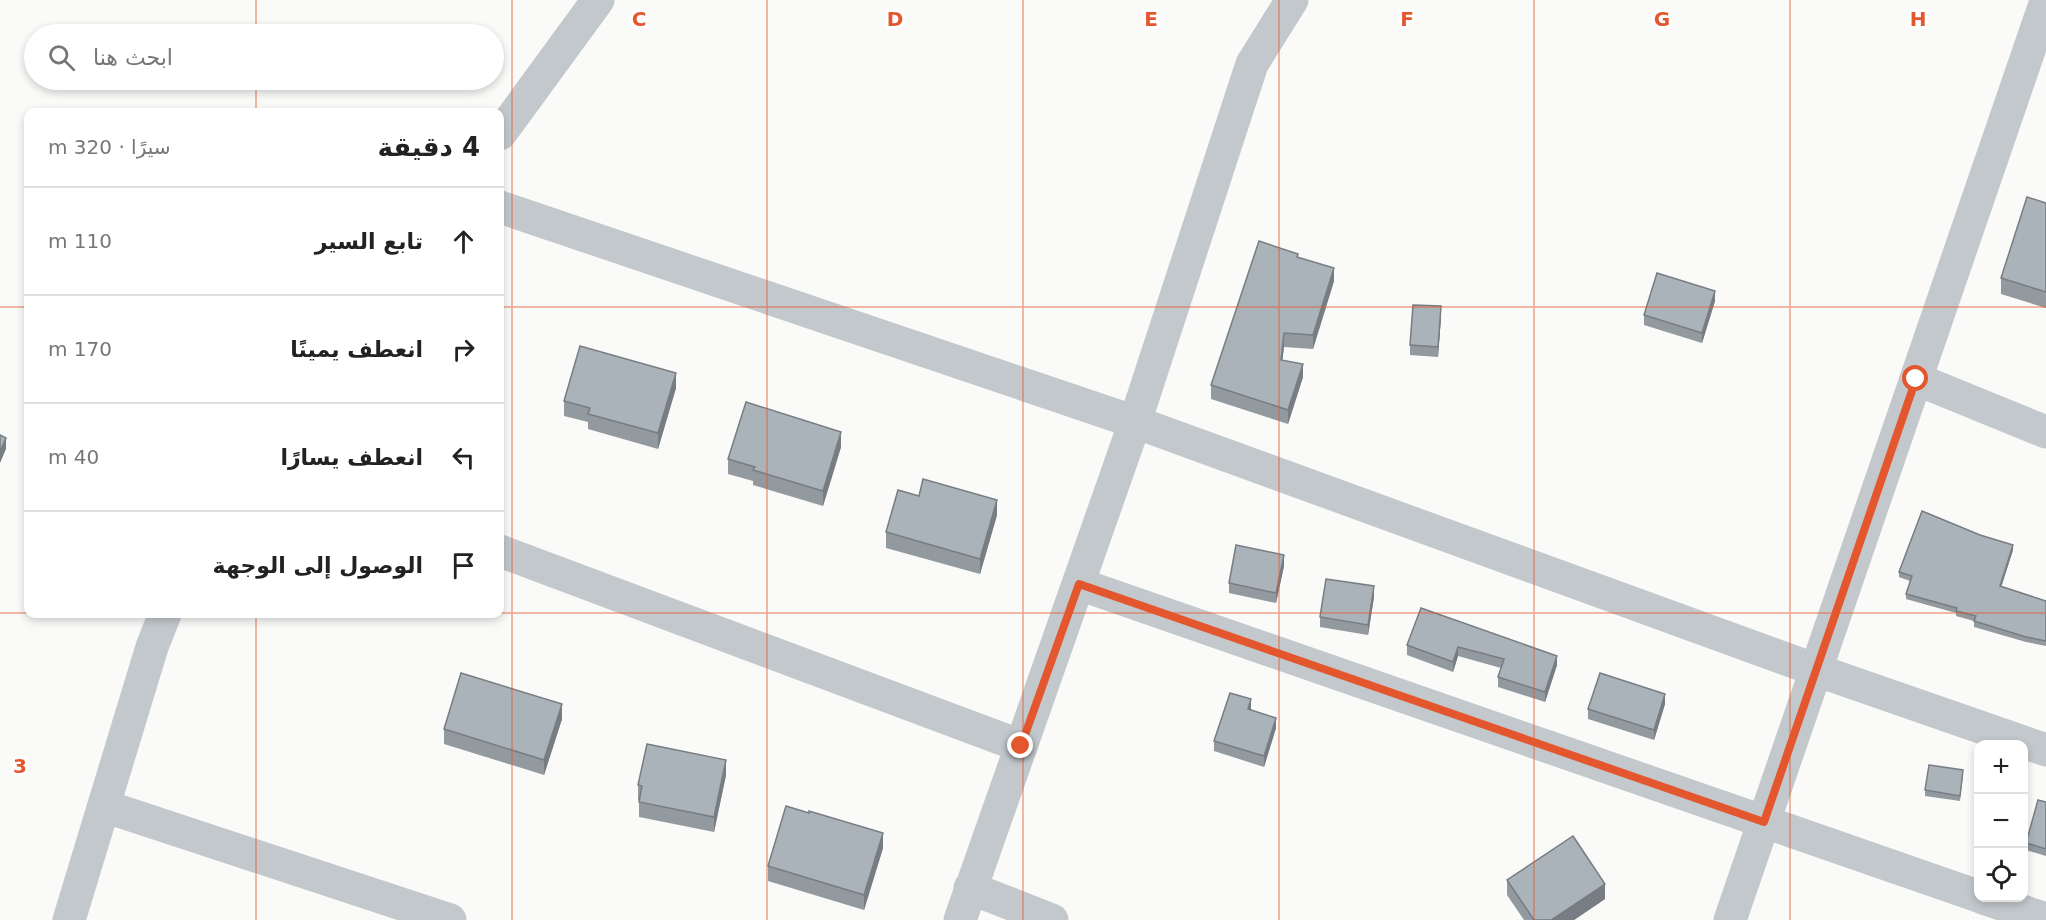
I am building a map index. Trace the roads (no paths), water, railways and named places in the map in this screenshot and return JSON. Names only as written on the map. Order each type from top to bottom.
[{"type":"street","points":[[504,129],[598,0]]},
{"type":"street","points":[[960,920],[1135,422],[1252,64],[1292,0]]},
{"type":"street","points":[[1730,920],[2046,1]]},
{"type":"street","points":[[504,208],[1135,422],[1816,670],[2046,750]]},
{"type":"street","points":[[1916,379],[2046,432]]},
{"type":"street","points":[[504,552],[1021,746]]},
{"type":"street","points":[[1079,584],[1974,895]]},
{"type":"street","points":[[69,920],[152,648],[163,618]]},
{"type":"street","points":[[104,806],[450,920]]},
{"type":"street","points":[[970,888],[1052,920]]},
{"type":"street","points":[[1995,902],[2046,920]]}]
